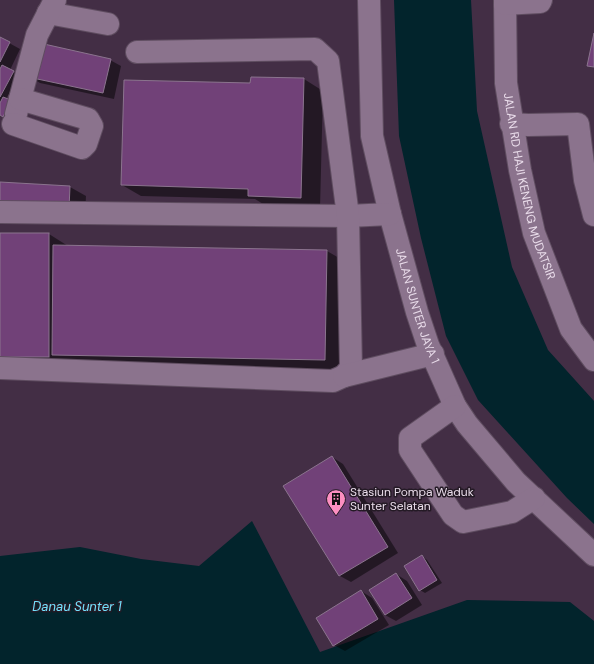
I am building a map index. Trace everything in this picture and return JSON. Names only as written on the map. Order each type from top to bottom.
[{"type":"street","name":"JALAN SUNTER JAYA 1","points":[[369,0],[372,136],[390,214],[417,312],[432,354],[455,406],[467,424],[516,482],[594,555]]},
{"type":"street","points":[[505,2],[540,2],[541,0]]},
{"type":"street","name":"JALAN RD HAJI KENENG MUDATSIR","points":[[505,2],[506,83],[511,124],[534,233],[571,329],[594,360]]},
{"type":"street","points":[[20,99],[88,119],[92,126],[86,144],[82,148],[7,123],[20,99],[37,34],[51,7],[108,24]]},
{"type":"street","points":[[137,52],[315,49],[328,61],[348,216],[351,368],[344,376]]},
{"type":"street","points":[[511,124],[528,125],[586,123],[585,180],[594,214]]},
{"type":"street","points":[[0,212],[348,216],[390,214]]},
{"type":"street","points":[[0,368],[333,381],[344,376],[432,354]]},
{"type":"street","points":[[455,406],[410,438],[410,450],[453,515],[463,522],[512,512],[534,498]]},
{"type":"water","points":[[394,0],[471,0],[477,111],[512,267],[548,350],[594,401],[594,524],[567,498],[478,400],[446,336],[421,238],[399,136]]},
{"type":"water","name":"Danau Sunter 1","points":[[252,521],[320,652],[467,600],[570,602],[594,621],[594,664],[0,664],[0,556],[80,547],[141,559],[199,566]]},
{"type":"building","points":[[594,33],[594,67],[587,66]]},
{"type":"building","points":[[0,37],[10,42],[0,62]]},
{"type":"building","points":[[35,42],[111,59],[103,93],[28,77]]},
{"type":"building","points":[[2,65],[14,71],[0,97],[0,69]]},
{"type":"building","points":[[251,77],[304,78],[301,198],[248,196],[248,189],[121,185],[124,80],[250,83]]},
{"type":"building","points":[[3,97],[11,100],[3,117],[0,115],[0,103]]},
{"type":"building","points":[[0,182],[70,186],[69,209],[0,206]]},
{"type":"building","points":[[0,233],[49,233],[49,357],[0,357]]},
{"type":"building","points":[[53,245],[327,250],[325,360],[52,355]]},
{"type":"building","name":"Stasiun Pompa Waduk Sunter Selatan","points":[[332,456],[388,547],[339,576],[283,486]]},
{"type":"building","points":[[422,555],[437,580],[419,591],[404,566]]},
{"type":"building","points":[[396,573],[412,598],[385,615],[369,590]]},
{"type":"building","points":[[361,590],[378,619],[333,646],[316,618]]},
{"type":"place","name":"Stasiun Pompa Waduk Sunter Selatan","points":[[336,516]]}]
